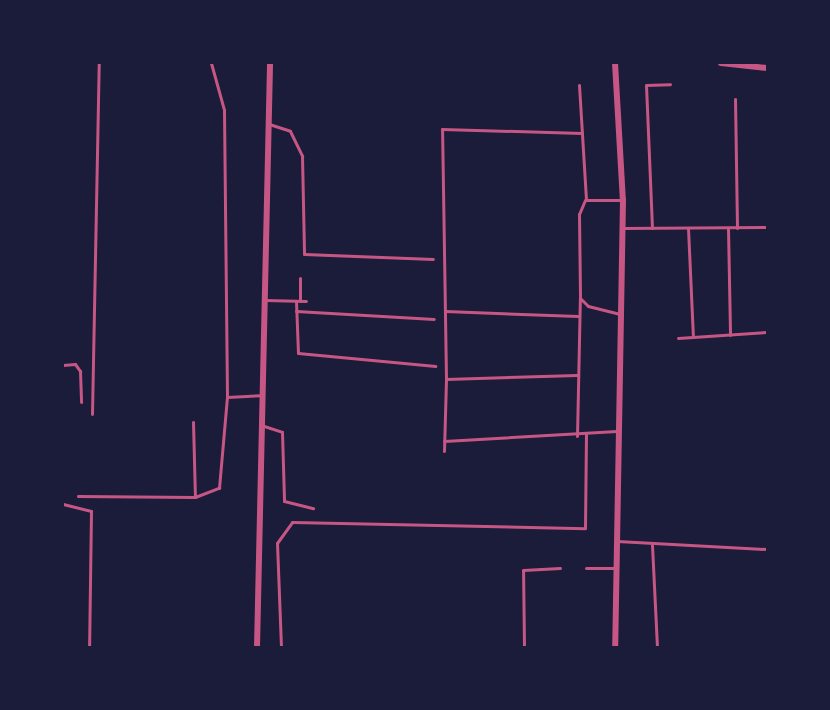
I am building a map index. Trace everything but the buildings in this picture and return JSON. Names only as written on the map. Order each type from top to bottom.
[{"type":"street","points":[[257,647],[270,63]]},
{"type":"street","points":[[615,63],[623,200],[620,228],[621,314],[617,431],[615,647]]},
{"type":"street","points":[[721,63],[767,68]]},
{"type":"lane","points":[[92,414],[99,63]]},
{"type":"lane","points":[[78,496],[195,496],[222,483],[227,396],[224,110],[211,63]]},
{"type":"lane","points":[[652,228],[646,85],[670,84]]},
{"type":"lane","points":[[577,436],[579,214],[586,200],[579,85]]},
{"type":"lane","points":[[735,99],[737,228]]},
{"type":"lane","points":[[269,124],[290,130],[302,156],[304,254],[433,259]]},
{"type":"lane","points":[[444,451],[447,378],[442,129],[582,133]]},
{"type":"lane","points":[[586,200],[623,200]]},
{"type":"lane","points":[[620,228],[767,228]]},
{"type":"lane","points":[[688,228],[693,337]]},
{"type":"lane","points":[[728,228],[730,335]]},
{"type":"lane","points":[[300,278],[296,311],[298,353],[435,366]]},
{"type":"lane","points":[[580,298],[588,306],[621,314]]},
{"type":"lane","points":[[265,300],[306,301]]},
{"type":"lane","points":[[296,311],[434,319]]},
{"type":"lane","points":[[445,311],[578,316]]},
{"type":"lane","points":[[678,338],[767,332]]},
{"type":"lane","points":[[63,365],[75,364],[80,371],[81,402]]},
{"type":"lane","points":[[447,378],[577,375]]},
{"type":"lane","points":[[227,396],[263,395]]},
{"type":"lane","points":[[194,422],[195,496]]},
{"type":"lane","points":[[262,426],[282,432],[284,501],[313,508]]},
{"type":"lane","points":[[444,441],[577,436],[617,431]]},
{"type":"lane","points":[[281,647],[277,543],[291,522],[585,528],[586,435]]},
{"type":"lane","points":[[63,504],[91,512],[89,647]]},
{"type":"lane","points":[[617,541],[652,545],[767,549]]},
{"type":"lane","points":[[652,545],[657,647]]},
{"type":"lane","points":[[524,647],[523,570],[560,568]]},
{"type":"lane","points":[[586,568],[617,568]]}]
